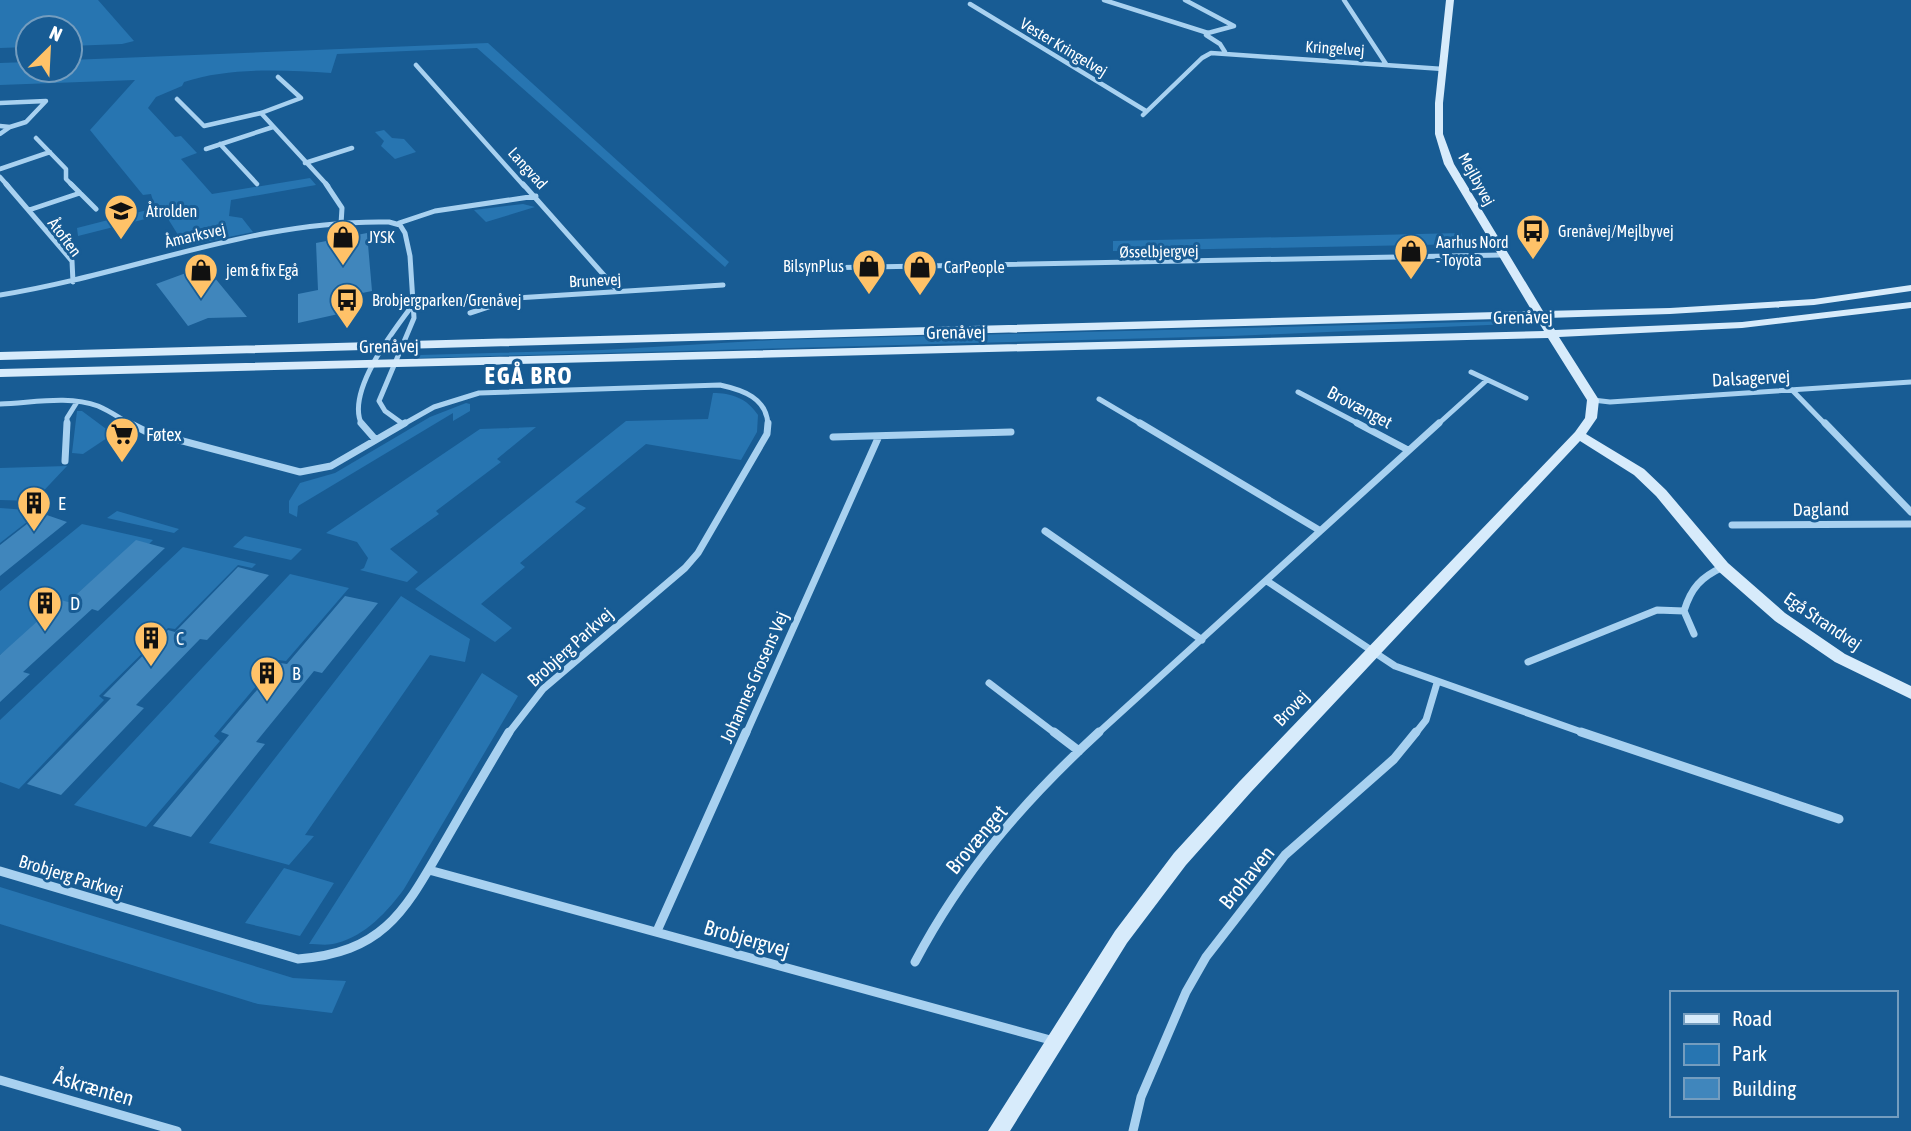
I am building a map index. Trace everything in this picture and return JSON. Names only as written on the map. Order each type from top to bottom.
[{"type":"main road","name":"Mejlbyvej","points":[[1450,0],[1439,134],[1448,164],[1552,334]]},
{"type":"main road","name":"Grenåvej","points":[[0,356],[1540,316],[1764,306],[1911,288]]},
{"type":"main road","name":"Grenåvej","points":[[0,373],[1552,334],[1742,325],[1911,306]]},
{"type":"main road","points":[[1552,334],[1593,400]]},
{"type":"main road","name":"Brovej","points":[[998,1131],[1121,937],[1180,859],[1579,435],[1591,418],[1593,400]]},
{"type":"main road","name":"Egå Strandvej","points":[[1579,435],[1619,458],[1654,486],[1747,591],[1840,658],[1911,694]]},
{"type":"street","points":[[1104,0],[1208,33],[1234,26],[1185,0]]},
{"type":"street","points":[[1344,0],[1386,64]]},
{"type":"street","name":"Vester Kringelvej","points":[[970,4],[1145,113]]},
{"type":"street","points":[[1208,33],[1206,35],[1220,44],[1225,52]]},
{"type":"street","name":"Kringelvej","points":[[1145,113],[1202,58],[1225,52],[1443,69]]},
{"type":"street","name":"Langvad","points":[[416,65],[536,196],[618,291]]},
{"type":"street","points":[[177,99],[204,126],[261,113],[301,98],[278,77]]},
{"type":"street","points":[[0,103],[46,101],[26,122],[10,127],[0,134]]},
{"type":"street","points":[[261,113],[339,200],[342,208],[341,224]]},
{"type":"street","points":[[0,126],[10,127]]},
{"type":"street","points":[[205,149],[273,127]]},
{"type":"street","points":[[36,138],[66,169],[66,178],[96,209]]},
{"type":"street","points":[[220,144],[257,184]]},
{"type":"street","points":[[305,163],[352,148]]},
{"type":"street","points":[[0,169],[50,152]]},
{"type":"street","name":"Åtoften","points":[[0,177],[72,261],[73,282]]},
{"type":"street","name":"Åtoften","points":[[29,210],[80,192]]},
{"type":"street","name":"Åmarksvej","points":[[0,295],[73,282],[213,243],[383,219],[399,223],[435,211],[536,196]]},
{"type":"street","points":[[399,223],[406,237],[414,281],[414,318],[405,345],[379,401],[385,411],[402,424]]},
{"type":"street","name":"Øsselbjergvej","points":[[816,268],[909,264],[1083,265],[1502,255]]},
{"type":"street","name":"Brunevej","points":[[470,313],[516,298],[723,285]]},
{"type":"street","points":[[375,439],[363,425],[357,404],[361,391],[386,346],[412,306]]},
{"type":"street","points":[[1471,372],[1525,398]]},
{"type":"street","name":"Brovænget","points":[[915,962],[927,935],[962,880],[1010,823],[1079,751],[1487,380]]},
{"type":"street","name":"Dalsagervej","points":[[1593,400],[1610,402],[1911,382]]},
{"type":"street","name":"Brobjerg Parkvej","points":[[0,404],[77,402],[96,405],[145,431],[300,472],[331,466],[433,407],[486,392],[720,384],[756,397],[768,414],[769,424],[767,434],[698,553],[685,568],[543,689],[510,730],[407,906],[386,929],[358,948],[329,958],[298,959],[0,871]]},
{"type":"street","points":[[1792,390],[1911,512]]},
{"type":"street","name":"Brovænget","points":[[1298,393],[1408,450]]},
{"type":"street","points":[[1099,399],[1319,530]]},
{"type":"street","points":[[65,461],[67,418],[77,402]]},
{"type":"street","points":[[833,437],[1012,432]]},
{"type":"street","name":"Johannes Grosens Vej","points":[[657,930],[879,436]]},
{"type":"street","name":"Dagland","points":[[1732,525],[1911,524]]},
{"type":"street","points":[[1045,531],[1202,640]]},
{"type":"street","points":[[1694,634],[1684,611],[1691,589],[1700,578],[1723,567]]},
{"type":"street","points":[[1267,580],[1395,666],[1839,819]]},
{"type":"street","points":[[1528,662],[1657,610],[1684,611]]},
{"type":"street","name":"Brohaven","points":[[1133,1131],[1141,1097],[1186,992],[1206,957],[1285,855],[1394,759],[1426,720],[1437,682]]},
{"type":"street","points":[[989,683],[1079,751]]},
{"type":"street","name":"Brobjergvej","points":[[429,870],[657,930],[1055,1041]]},
{"type":"street","name":"Åskrænten","points":[[0,1080],[177,1131]]},
{"type":"green space","points":[[0,0],[98,0],[134,41],[84,45],[84,14],[14,14],[14,48],[0,48]]},
{"type":"green space","points":[[488,43],[729,262],[725,267],[477,48],[337,54],[331,73],[238,72],[184,82],[182,86],[156,97],[148,108],[175,137],[181,136],[197,153],[181,159],[212,194],[310,178],[316,185],[231,200],[229,216],[242,218],[253,232],[185,246],[165,214],[78,236],[77,228],[155,208],[151,194],[143,195],[90,130],[135,80],[84,82],[84,59]]},
{"type":"green space","points":[[14,62],[14,84],[27,84],[0,85],[0,63]]},
{"type":"green space","points":[[384,130],[392,138],[404,139],[416,152],[395,159],[381,146],[384,141],[375,132]]},
{"type":"green space","points":[[523,204],[535,207],[486,222],[474,210]]},
{"type":"green space","points":[[1461,233],[1466,244],[1113,251],[1113,241]]},
{"type":"green space","points":[[1510,321],[1511,324],[1233,336],[419,358],[420,355],[602,350],[774,340]]},
{"type":"green space","points":[[713,393],[738,398],[749,404],[758,415],[757,432],[741,460],[646,444],[575,502],[586,508],[520,563],[525,567],[481,604],[512,628],[495,642],[415,589],[626,421],[708,419]]},
{"type":"green space","points":[[466,403],[470,404],[470,411],[453,421],[453,413],[298,506],[297,517],[289,513],[289,501],[300,483],[335,473],[430,417]]},
{"type":"green space","points":[[77,411],[82,411],[113,434],[83,454],[72,453]]},
{"type":"green space","points":[[536,427],[497,459],[501,462],[436,511],[439,514],[390,549],[418,572],[407,582],[360,570],[364,568],[368,558],[357,542],[326,533],[480,429]]},
{"type":"green space","points":[[67,466],[34,501],[0,500],[0,468]]},
{"type":"green space","points":[[0,508],[41,511],[0,543]]},
{"type":"green space","points":[[117,511],[179,529],[174,533],[107,518]]},
{"type":"green space","points":[[82,524],[153,540],[149,544],[136,541],[68,602],[0,655],[0,591]]},
{"type":"green space","points":[[245,536],[302,549],[291,560],[233,547]]},
{"type":"green space","points":[[183,547],[256,564],[252,568],[238,565],[175,629],[168,628],[99,696],[104,700],[19,789],[0,782],[0,720]]},
{"type":"green space","points":[[290,574],[349,588],[286,661],[278,660],[214,736],[220,741],[146,827],[74,805]]},
{"type":"green space","points":[[401,596],[470,639],[465,662],[430,655],[305,835],[314,836],[289,865],[209,843]]},
{"type":"green space","points":[[482,673],[518,696],[404,889],[383,914],[357,935],[334,944],[309,944]]},
{"type":"green space","points":[[284,868],[334,883],[300,936],[245,923]]},
{"type":"green space","points":[[0,887],[293,978],[346,981],[332,1013],[258,1004],[0,924]]},
{"type":"building","name":"JYSK","points":[[367,233],[372,291],[362,293],[363,304],[343,308],[343,313],[298,323],[298,294],[318,290],[316,243]]},
{"type":"building","name":"jem & fix Egå","points":[[205,266],[247,317],[208,318],[188,326],[156,284]]},
{"type":"building","name":"E","points":[[41,513],[67,522],[0,576],[0,545]]},
{"type":"building","name":"D","points":[[136,540],[165,548],[98,611],[92,609],[23,672],[30,674],[0,702],[0,655],[61,600],[68,602]]},
{"type":"building","name":"C","points":[[238,567],[269,575],[207,640],[200,639],[136,705],[144,708],[61,795],[27,784],[111,698],[103,696],[168,630],[175,632]]},
{"type":"building","name":"B","points":[[345,596],[378,603],[322,673],[314,671],[256,742],[265,744],[191,837],[153,826],[229,735],[221,732],[280,663],[287,664]]},
{"type":"place","name":"Åtrolden","points":[[121,241]]},
{"type":"place","name":"Grenåvej/Mejlbyvej","points":[[1533,261]]},
{"type":"place","name":"JYSK","points":[[343,267]]},
{"type":"place","name":"Aarhus Nord - Toyota","points":[[1411,281]]},
{"type":"place","name":"BilsynPlus","points":[[869,296]]},
{"type":"place","name":"CarPeople","points":[[920,297]]},
{"type":"place","name":"jem & fix Egå","points":[[201,300]]},
{"type":"place","name":"Brobjergparken/Grenåvej","points":[[347,330]]},
{"type":"place","name":"Føtex","points":[[122,464]]},
{"type":"place","name":"E","points":[[34,533]]},
{"type":"place","name":"D","points":[[45,633]]},
{"type":"place","name":"C","points":[[151,668]]},
{"type":"place","name":"B","points":[[267,703]]},
{"type":"district","name":"EGÅ BRO","points":[[529,375]]}]
